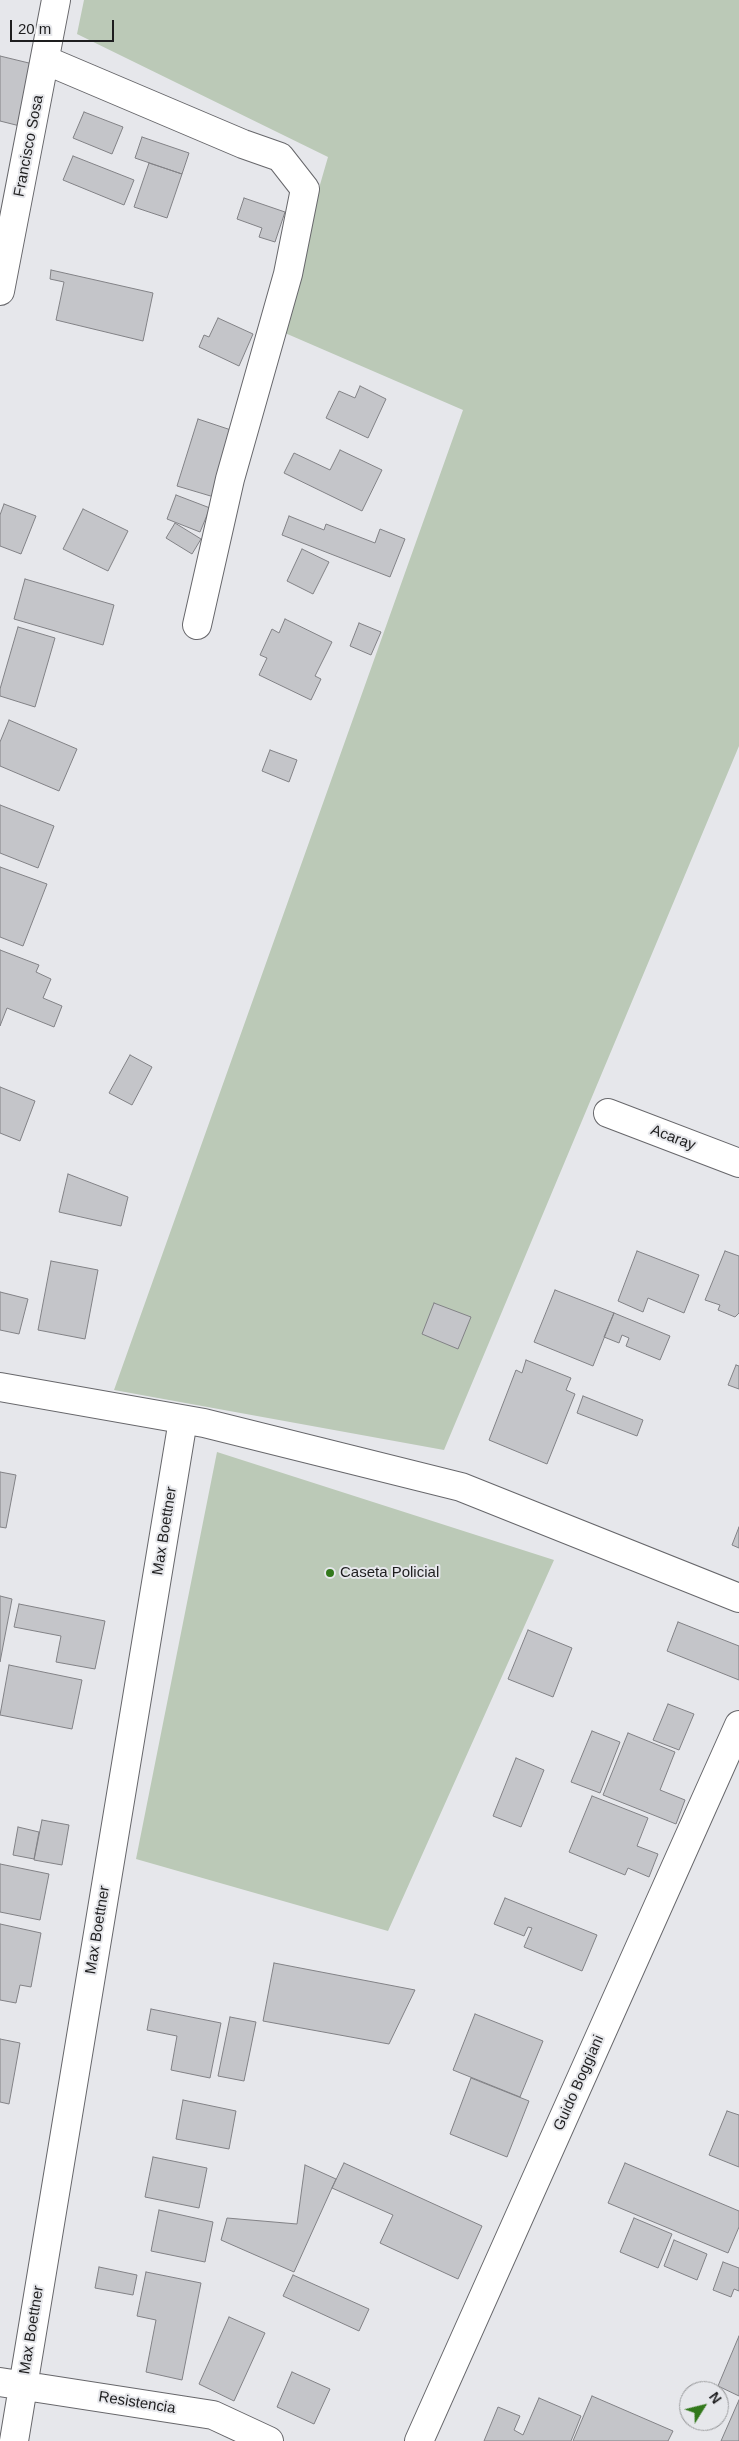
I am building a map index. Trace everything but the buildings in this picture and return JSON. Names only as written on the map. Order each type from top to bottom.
[{"type":"street","name":"Francisco Sosa","points":[[0,291],[46,60],[56,0]]},
{"type":"street","points":[[46,60],[243,144],[280,157],[305,190],[288,274],[230,479],[197,625]]},
{"type":"street","name":"Acaray","points":[[608,1113],[739,1162]]},
{"type":"street","points":[[0,1387],[183,1420],[461,1487],[739,1598]]},
{"type":"street","name":"Max Boettner","points":[[14,2441],[11,2384],[183,1420]]},
{"type":"street","name":"Guido Boggiani","points":[[419,2441],[739,1725]]},
{"type":"street","name":"Resistencia","points":[[11,2384],[213,2415],[269,2441]]},
{"type":"green space","points":[[84,0],[739,0],[739,746],[444,1450],[114,1390],[463,410],[278,330],[328,157],[77,34]]},
{"type":"green space","points":[[217,1452],[554,1560],[388,1931],[136,1859]]},
{"type":"place","name":"Caseta Policial","points":[[330,1573]]}]
